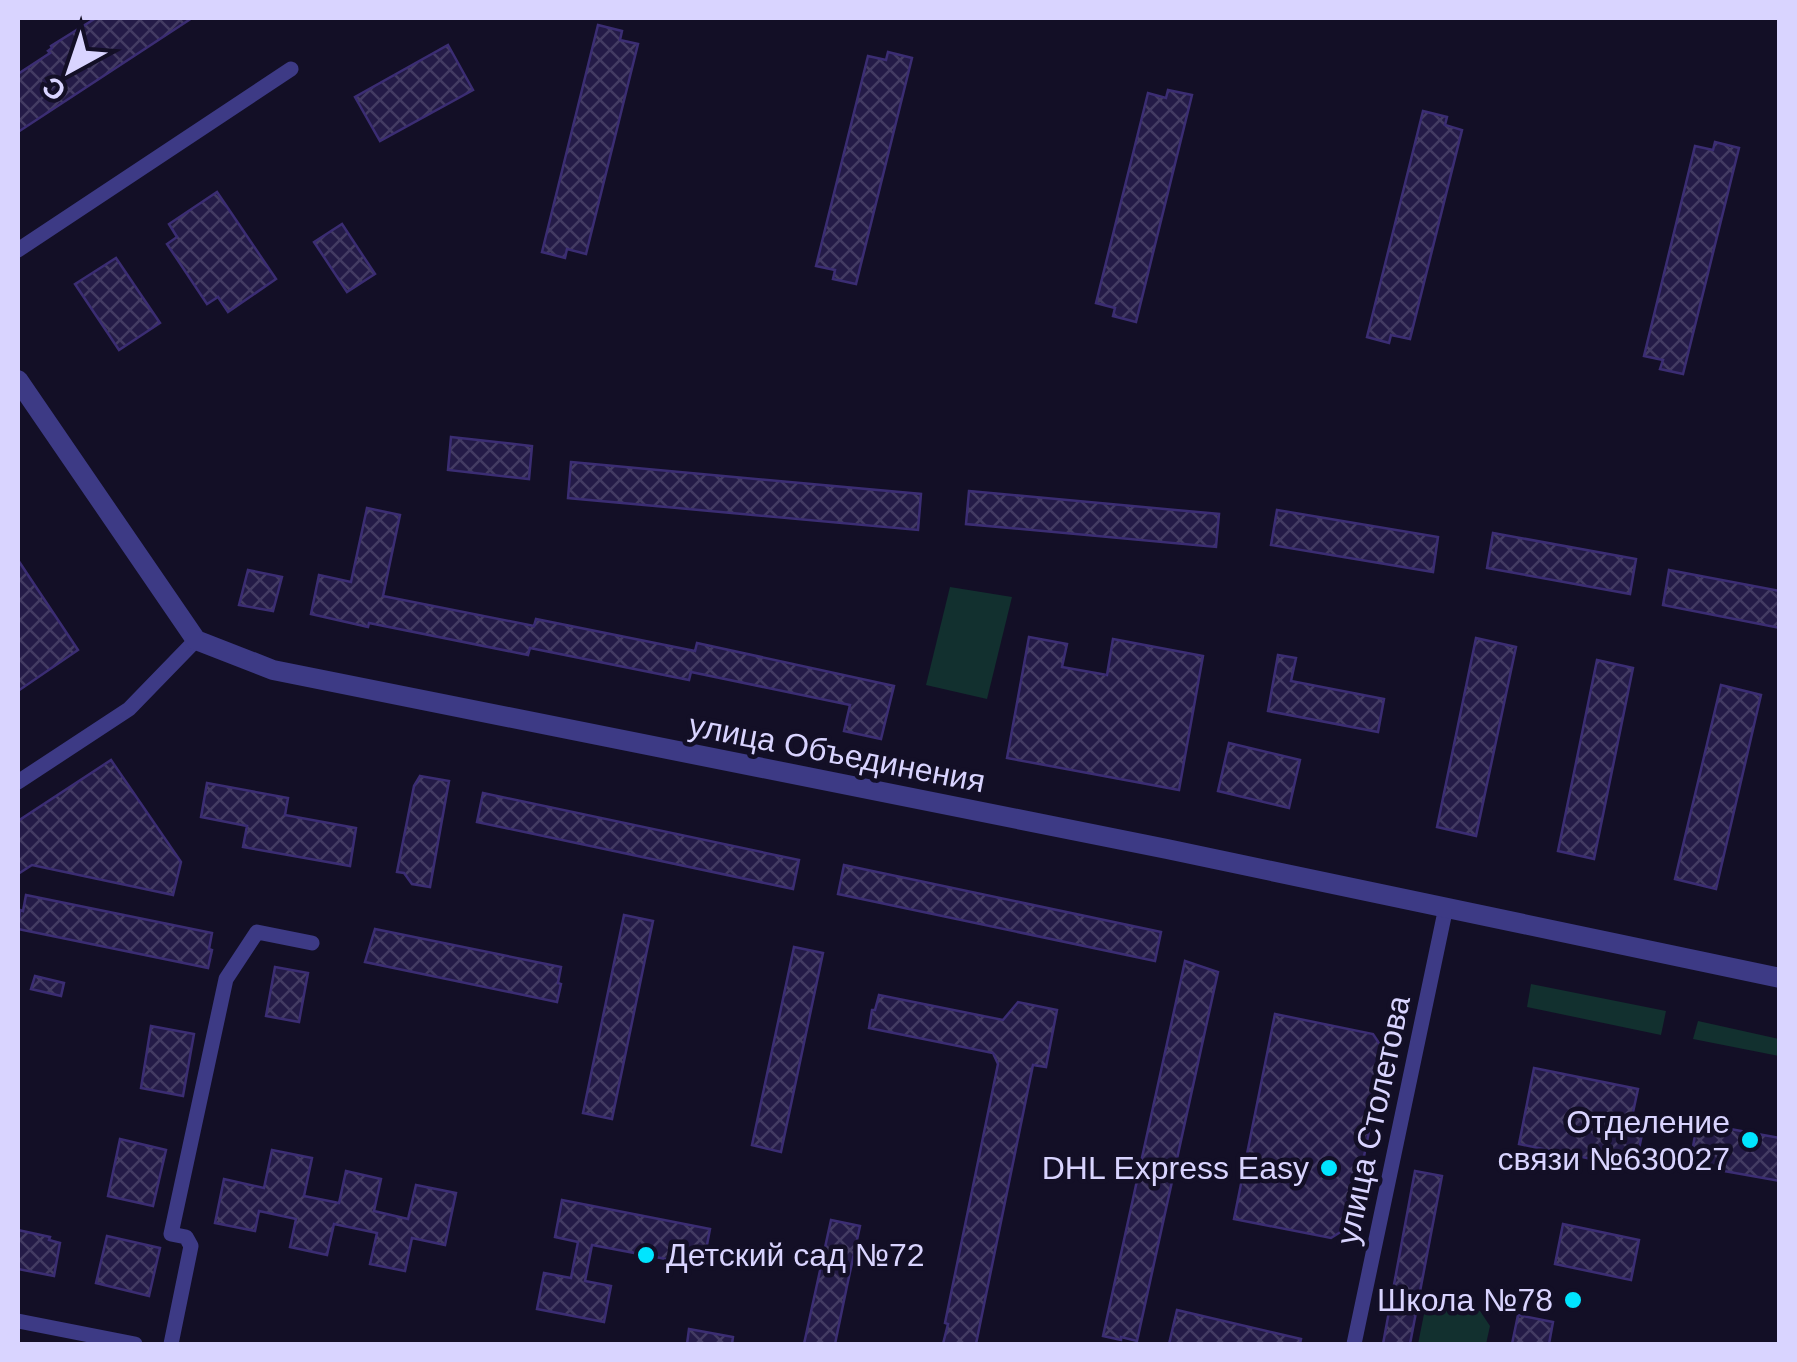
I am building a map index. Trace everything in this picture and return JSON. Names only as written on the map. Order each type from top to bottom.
[{"type":"street","points":[[18,250],[291,69]]},
{"type":"street","points":[[18,380],[196,640],[128,709],[18,782]]},
{"type":"street","name":"улица Объединения","points":[[196,640],[273,670],[1780,978]]},
{"type":"street","name":"улица Столетова","points":[[1354,1344],[1446,907]]},
{"type":"street","points":[[171,1344],[191,1246],[186,1237],[171,1234],[226,978],[257,932],[312,943]]},
{"type":"street","points":[[18,1321],[135,1344]]},
{"type":"green space","points":[[950,587],[1012,597],[987,699],[926,685]]},
{"type":"green space","points":[[1531,984],[1666,1011],[1661,1035],[1527,1007]]},
{"type":"green space","points":[[1698,1021],[1779,1039],[1779,1056],[1693,1039]]},
{"type":"green space","points":[[1441,1303],[1480,1311],[1490,1326],[1486,1344],[1418,1344],[1424,1314]]},
{"type":"building","points":[[96,18],[192,18],[18,132],[18,74],[50,53],[51,46]]},
{"type":"building","points":[[598,25],[622,31],[620,40],[638,44],[586,254],[567,249],[565,258],[542,252]]},
{"type":"building","points":[[448,45],[473,90],[380,141],[355,97]]},
{"type":"building","points":[[888,52],[912,58],[856,284],[833,279],[835,270],[816,266],[868,56],[886,60]]},
{"type":"building","points":[[1168,90],[1192,95],[1136,322],[1113,316],[1115,308],[1096,303],[1148,93],[1166,98]]},
{"type":"building","points":[[1423,111],[1447,117],[1445,125],[1462,130],[1410,339],[1391,335],[1389,343],[1367,337]]},
{"type":"building","points":[[1715,142],[1739,148],[1683,374],[1660,369],[1663,360],[1644,356],[1695,146],[1713,150]]},
{"type":"building","points":[[217,192],[276,279],[228,312],[218,297],[207,304],[167,244],[177,237],[169,224]]},
{"type":"building","points":[[342,224],[375,274],[347,292],[314,242]]},
{"type":"building","points":[[116,258],[160,323],[119,350],[75,284]]},
{"type":"building","points":[[451,437],[532,446],[529,479],[448,470]]},
{"type":"building","points":[[571,462],[921,494],[918,530],[568,498]]},
{"type":"building","points":[[969,491],[1219,514],[1216,547],[966,524]]},
{"type":"building","points":[[367,508],[400,515],[383,596],[534,626],[536,619],[695,651],[697,643],[894,686],[881,739],[844,731],[850,705],[691,672],[689,680],[530,648],[528,655],[311,614],[319,575],[351,582]]},
{"type":"building","points":[[1277,510],[1438,537],[1433,572],[1271,545]]},
{"type":"building","points":[[1493,533],[1636,559],[1630,594],[1487,568]]},
{"type":"building","points":[[18,560],[78,650],[18,691]]},
{"type":"building","points":[[248,570],[282,577],[273,611],[239,605]]},
{"type":"building","points":[[1669,570],[1780,591],[1780,628],[1663,605]]},
{"type":"building","points":[[1029,637],[1067,644],[1062,667],[1107,675],[1113,639],[1203,656],[1179,790],[1007,758]]},
{"type":"building","points":[[1476,638],[1516,647],[1476,836],[1437,827]]},
{"type":"building","points":[[1278,655],[1296,658],[1291,681],[1384,699],[1378,732],[1268,711]]},
{"type":"building","points":[[1597,660],[1633,668],[1594,859],[1558,851]]},
{"type":"building","points":[[1721,685],[1761,695],[1716,889],[1675,879]]},
{"type":"building","points":[[1229,743],[1300,760],[1289,808],[1218,791]]},
{"type":"building","points":[[111,760],[181,862],[173,895],[32,865],[18,874],[18,821]]},
{"type":"building","points":[[420,776],[449,781],[430,887],[412,884],[404,873],[397,872],[414,786]]},
{"type":"building","points":[[207,783],[288,798],[285,815],[356,828],[350,866],[243,847],[247,826],[201,817]]},
{"type":"building","points":[[483,793],[799,860],[793,889],[477,822]]},
{"type":"building","points":[[844,865],[1161,932],[1155,961],[838,894]]},
{"type":"building","points":[[26,895],[212,933],[208,968],[18,929]]},
{"type":"building","points":[[624,915],[653,921],[612,1119],[583,1113]]},
{"type":"building","points":[[375,929],[561,967],[557,1002],[365,962]]},
{"type":"building","points":[[794,947],[823,953],[781,1152],[752,1145]]},
{"type":"building","points":[[1185,961],[1218,972],[1137,1341],[1121,1340],[1103,1336]]},
{"type":"building","points":[[275,967],[308,973],[299,1022],[266,1016]]},
{"type":"building","points":[[35,976],[64,983],[61,996],[31,989]]},
{"type":"building","points":[[879,995],[1003,1020],[1018,1002],[1057,1010],[1046,1067],[1033,1065],[976,1344],[943,1344],[998,1064],[993,1053],[869,1028]]},
{"type":"building","points":[[1275,1014],[1373,1034],[1385,1052],[1350,1226],[1331,1238],[1234,1219]]},
{"type":"building","points":[[151,1026],[194,1034],[183,1096],[141,1088]]},
{"type":"building","points":[[1534,1068],[1638,1089],[1632,1117],[1645,1120],[1635,1168],[1519,1144]]},
{"type":"building","points":[[1697,1123],[1780,1138],[1780,1181],[1690,1165]]},
{"type":"building","points":[[120,1139],[166,1150],[153,1206],[108,1196]]},
{"type":"building","points":[[272,1150],[312,1158],[304,1196],[339,1203],[346,1171],[381,1179],[374,1211],[408,1219],[416,1185],[456,1193],[445,1245],[412,1238],[405,1271],[370,1264],[377,1233],[334,1224],[327,1255],[290,1247],[296,1219],[259,1211],[255,1231],[215,1223],[224,1179],[264,1188]]},
{"type":"building","points":[[1415,1171],[1442,1176],[1410,1344],[1383,1344]]},
{"type":"building","points":[[562,1200],[710,1229],[703,1266],[592,1245],[585,1281],[611,1286],[604,1322],[537,1309],[544,1273],[571,1278],[578,1242],[555,1237]]},
{"type":"building","points":[[831,1220],[860,1226],[835,1344],[804,1344]]},
{"type":"building","points":[[1563,1224],[1639,1240],[1631,1280],[1555,1264]]},
{"type":"building","points":[[18,1230],[60,1243],[54,1276],[18,1269]]},
{"type":"building","points":[[107,1236],[160,1248],[149,1296],[96,1283]]},
{"type":"building","points":[[1177,1310],[1301,1339],[1300,1344],[1169,1344]]},
{"type":"building","points":[[1518,1315],[1553,1322],[1549,1344],[1512,1344]]},
{"type":"building","points":[[689,1329],[733,1337],[732,1344],[687,1344]]},
{"type":"place","name":"Отделение связи №630027","points":[[1750,1140]]},
{"type":"place","name":"DHL Express Easy","points":[[1329,1168]]},
{"type":"place","name":"Детский сад №72","points":[[646,1255]]},
{"type":"place","name":"Школа №78","points":[[1573,1300]]}]
